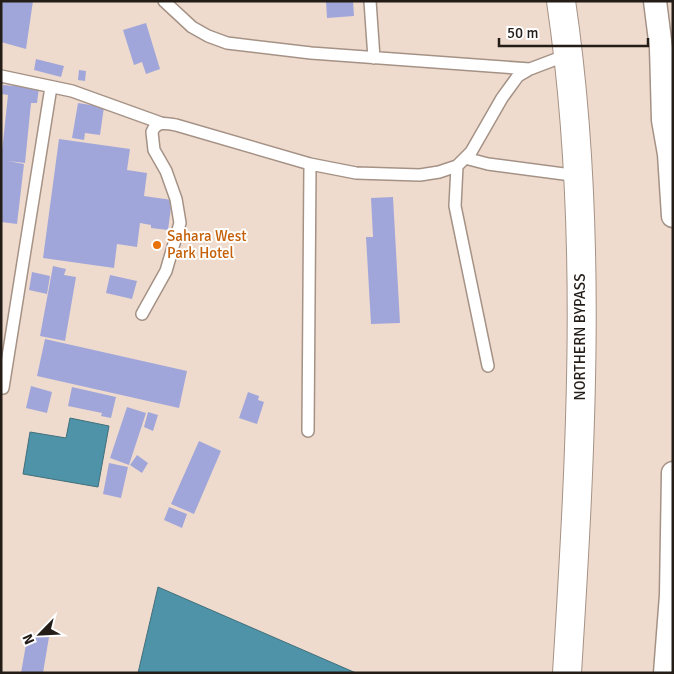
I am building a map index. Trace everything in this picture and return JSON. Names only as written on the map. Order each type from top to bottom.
[{"type":"main road","name":"NORTHERN BYPASS","points":[[561,1],[569,54],[579,176],[581,341],[579,451],[567,673]]},
{"type":"street","points":[[655,1],[668,121],[673,216]]},
{"type":"street","points":[[665,673],[672,595],[673,473]]},
{"type":"lane","points":[[164,1],[192,27],[208,36],[227,43],[374,58],[530,69]]},
{"type":"lane","points":[[370,1],[374,58]]},
{"type":"lane","points":[[1,76],[72,91],[161,123],[176,125],[310,164],[356,173],[420,174],[439,172],[461,162],[476,145],[502,98],[518,76],[530,69],[569,54]]},
{"type":"lane","points":[[3,388],[51,86]]},
{"type":"lane","points":[[142,314],[166,271],[180,224],[176,199],[166,171],[154,150],[152,129],[161,123]]},
{"type":"lane","points":[[461,162],[579,176]]},
{"type":"lane","points":[[461,162],[455,206],[488,366]]},
{"type":"lane","points":[[308,431],[310,164]]},
{"type":"water","points":[[70,418],[109,426],[98,487],[23,474],[30,432],[66,438]]},
{"type":"water","points":[[158,587],[356,673],[138,673]]},
{"type":"building","points":[[1,1],[33,1],[26,49],[1,42]]},
{"type":"building","points":[[326,1],[353,1],[354,16],[327,18]]},
{"type":"building","points":[[146,23],[160,69],[146,74],[142,62],[134,65],[123,30]]},
{"type":"building","points":[[36,59],[64,66],[61,77],[34,70]]},
{"type":"building","points":[[79,70],[86,71],[85,81],[78,80]]},
{"type":"building","points":[[3,85],[39,88],[37,103],[31,103],[25,163],[8,161],[24,164],[17,224],[1,222],[1,161],[8,95],[2,94]]},
{"type":"building","points":[[78,103],[104,107],[100,135],[85,133],[84,140],[72,138]]},
{"type":"building","points":[[59,139],[130,149],[127,170],[147,173],[144,196],[172,200],[168,230],[151,228],[151,225],[140,223],[137,247],[117,244],[114,268],[43,258]]},
{"type":"building","points":[[393,197],[400,323],[371,324],[366,237],[373,237],[371,198]]},
{"type":"building","points":[[53,266],[66,269],[64,275],[76,277],[65,341],[40,336]]},
{"type":"building","points":[[32,272],[50,276],[47,294],[29,290]]},
{"type":"building","points":[[110,275],[137,281],[132,299],[106,293]]},
{"type":"building","points":[[45,339],[187,371],[179,408],[37,376]]},
{"type":"building","points":[[31,386],[52,392],[47,413],[26,408]]},
{"type":"building","points":[[72,387],[116,397],[111,418],[101,416],[102,413],[68,406]]},
{"type":"building","points":[[248,392],[259,396],[258,400],[264,402],[257,424],[239,418]]},
{"type":"building","points":[[127,407],[146,413],[129,465],[110,458]]},
{"type":"building","points":[[148,412],[158,415],[153,431],[144,427]]},
{"type":"building","points":[[199,441],[221,451],[194,514],[171,504]]},
{"type":"building","points":[[137,455],[148,463],[142,473],[130,465]]},
{"type":"building","points":[[109,463],[128,467],[121,498],[103,494]]},
{"type":"building","points":[[169,507],[187,514],[182,528],[164,520]]},
{"type":"building","points":[[28,633],[49,637],[43,673],[21,673]]},
{"type":"place","name":"Sahara West Park Hotel","points":[[157,245]]}]
